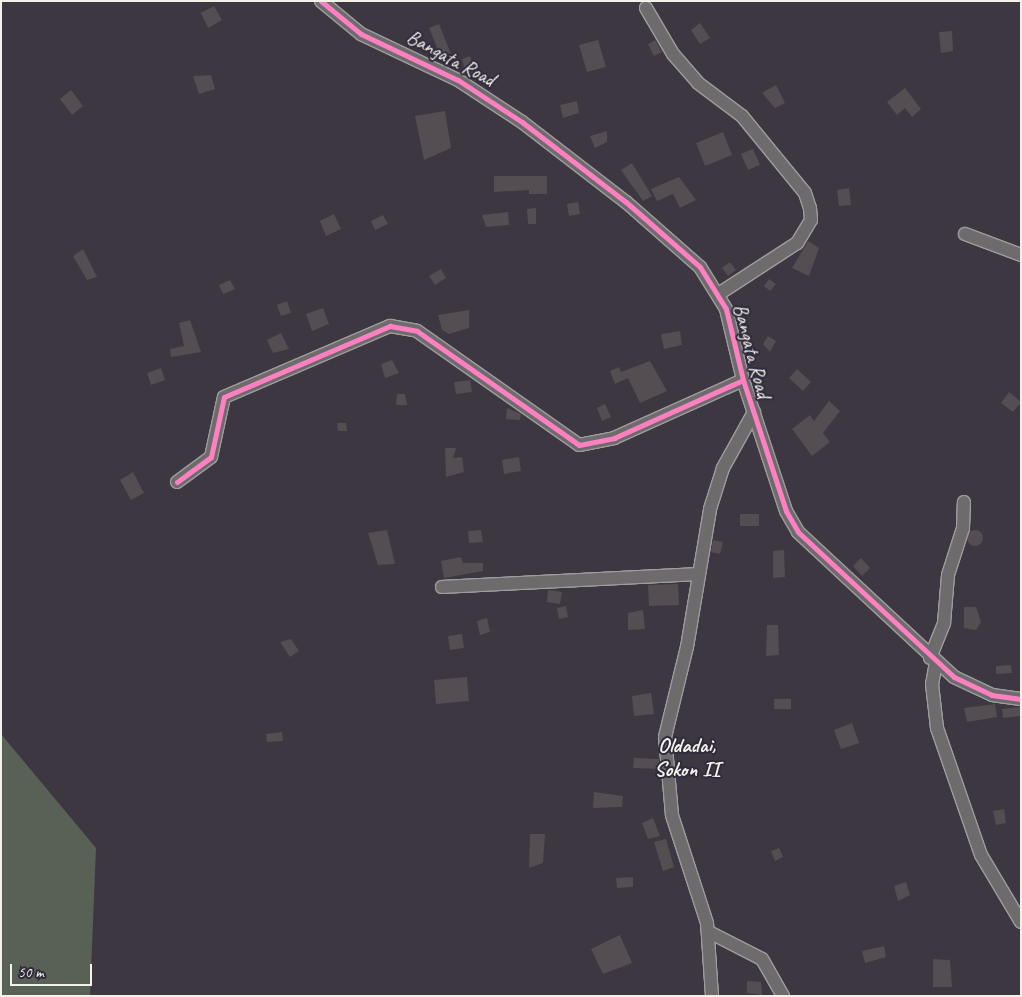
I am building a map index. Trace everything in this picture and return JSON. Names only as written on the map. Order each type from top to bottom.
[{"type":"street","name":"Bangata Road","points":[[321,1],[361,34],[458,80],[529,127],[652,224],[700,267],[720,293],[743,380],[786,511],[798,532],[933,660],[976,690],[1021,699]]},
{"type":"street","points":[[646,8],[673,54],[698,83],[742,116],[805,194],[810,208],[807,230],[797,243],[720,293]]},
{"type":"street","points":[[965,234],[1021,255]]},
{"type":"street","points":[[177,482],[211,457],[224,397],[390,326],[418,331],[579,445],[614,438],[743,380]]},
{"type":"street","points":[[712,996],[709,932],[672,815],[665,754],[710,509],[723,468],[754,412]]},
{"type":"street","points":[[964,502],[963,528],[948,575],[944,623],[933,660],[932,684],[937,728],[981,854],[1021,922]]},
{"type":"street","points":[[442,587],[698,574]]},
{"type":"street","points":[[709,932],[762,959],[783,996]]},
{"type":"shaded area","points":[[1,734],[96,848],[90,996],[1,996]]},
{"type":"building","points":[[214,6],[222,20],[208,28],[201,13]]},
{"type":"building","points":[[700,23],[710,38],[700,44],[691,30]]},
{"type":"building","points":[[439,24],[451,54],[441,57],[429,28]]},
{"type":"building","points":[[952,31],[953,51],[941,53],[939,32]]},
{"type":"building","points":[[598,40],[606,67],[587,72],[579,45]]},
{"type":"building","points":[[655,40],[662,52],[654,56],[648,44]]},
{"type":"building","points":[[470,56],[475,73],[466,75],[462,59]]},
{"type":"building","points":[[211,75],[215,89],[199,94],[193,76]]},
{"type":"building","points":[[776,85],[785,103],[775,108],[762,93]]},
{"type":"building","points":[[905,88],[921,109],[912,117],[905,108],[897,115],[887,102]]},
{"type":"building","points":[[71,90],[83,106],[72,115],[60,99]]},
{"type":"building","points":[[577,101],[579,113],[563,118],[560,105]]},
{"type":"building","points":[[445,111],[451,148],[424,160],[415,116]]},
{"type":"building","points":[[607,131],[607,142],[595,148],[590,136]]},
{"type":"building","points":[[723,132],[732,155],[705,166],[696,143]]},
{"type":"building","points":[[753,149],[760,165],[748,170],[741,154]]},
{"type":"building","points":[[632,163],[652,196],[643,201],[621,170]]},
{"type":"building","points":[[494,176],[547,176],[547,194],[529,194],[529,190],[494,192]]},
{"type":"building","points":[[679,177],[696,200],[680,208],[673,194],[657,201],[651,189]]},
{"type":"building","points":[[849,188],[851,205],[839,206],[837,190]]},
{"type":"building","points":[[578,202],[580,214],[569,216],[567,204]]},
{"type":"building","points":[[536,208],[536,224],[528,224],[527,209]]},
{"type":"building","points":[[508,212],[509,225],[486,227],[482,215]]},
{"type":"building","points":[[334,214],[341,229],[326,236],[320,221]]},
{"type":"building","points":[[383,215],[388,224],[375,230],[371,221]]},
{"type":"building","points":[[808,241],[819,248],[809,276],[792,268]]},
{"type":"building","points":[[83,249],[97,277],[87,280],[73,256]]},
{"type":"building","points":[[730,262],[736,270],[728,276],[722,268]]},
{"type":"building","points":[[441,269],[446,278],[435,285],[429,276]]},
{"type":"building","points":[[769,279],[776,284],[770,291],[764,286]]},
{"type":"building","points":[[230,280],[235,289],[223,294],[219,285]]},
{"type":"building","points":[[287,301],[291,313],[281,316],[277,305]]},
{"type":"building","points":[[323,308],[329,324],[312,331],[306,314]]},
{"type":"building","points":[[469,310],[469,328],[449,334],[442,330],[438,315]]},
{"type":"building","points":[[190,320],[201,352],[171,357],[170,349],[184,346],[179,323]]},
{"type":"building","points":[[680,331],[682,345],[664,349],[661,334]]},
{"type":"building","points":[[281,333],[289,349],[273,353],[267,340]]},
{"type":"building","points":[[768,336],[776,341],[770,352],[763,344]]},
{"type":"building","points":[[392,360],[399,373],[385,378],[381,364]]},
{"type":"building","points":[[650,361],[667,391],[640,403],[628,378],[615,384],[610,371],[619,367],[621,372]]},
{"type":"building","points":[[161,368],[165,380],[151,385],[147,373]]},
{"type":"building","points":[[797,369],[811,382],[803,391],[789,378]]},
{"type":"building","points":[[470,380],[472,392],[456,394],[454,382]]},
{"type":"building","points":[[1009,392],[1021,402],[1013,412],[1001,403]]},
{"type":"building","points":[[397,394],[405,394],[407,405],[396,405]]},
{"type":"building","points":[[829,401],[840,411],[823,433],[830,442],[812,456],[792,429],[810,415],[814,421]]},
{"type":"building","points":[[605,404],[611,417],[602,421],[597,408]]},
{"type":"building","points":[[507,408],[521,414],[520,420],[506,419]]},
{"type":"building","points":[[337,423],[346,423],[347,431],[338,431]]},
{"type":"building","points":[[445,448],[456,448],[453,458],[462,457],[464,472],[446,477]]},
{"type":"building","points":[[519,457],[521,471],[504,474],[502,460]]},
{"type":"building","points":[[133,472],[144,493],[131,500],[120,480]]},
{"type":"building","points":[[740,514],[759,514],[759,526],[740,526]]},
{"type":"building","points":[[387,530],[395,564],[378,565],[368,533]]},
{"type":"building","points":[[481,530],[483,542],[469,543],[468,531]]},
{"type":"building","points":[[975,530],[981,532],[983,538],[981,544],[975,546],[969,544],[967,538],[969,532]]},
{"type":"building","points":[[713,540],[723,542],[720,554],[711,552]]},
{"type":"building","points":[[784,550],[785,577],[773,578],[773,551]]},
{"type":"building","points":[[461,557],[463,563],[483,563],[483,571],[444,578],[441,561]]},
{"type":"building","points":[[861,558],[870,568],[862,576],[853,566]]},
{"type":"building","points":[[678,584],[679,605],[649,606],[648,585]]},
{"type":"building","points":[[548,590],[562,592],[560,604],[547,602]]},
{"type":"building","points":[[566,606],[568,617],[559,619],[557,608]]},
{"type":"building","points":[[964,607],[976,607],[981,622],[976,630],[964,628]]},
{"type":"building","points":[[643,610],[645,629],[628,630],[628,613]]},
{"type":"building","points":[[487,618],[490,632],[480,635],[477,621]]},
{"type":"building","points":[[767,625],[778,625],[779,655],[766,656]]},
{"type":"building","points":[[462,634],[464,648],[450,650],[448,636]]},
{"type":"building","points":[[291,639],[299,651],[290,657],[280,642]]},
{"type":"building","points":[[1011,665],[1012,673],[996,674],[996,666]]},
{"type":"building","points":[[467,677],[469,701],[436,704],[434,680]]},
{"type":"building","points":[[651,693],[654,714],[634,716],[632,696]]},
{"type":"building","points":[[774,699],[791,699],[791,709],[774,709]]},
{"type":"building","points":[[995,704],[997,717],[967,722],[964,708]]},
{"type":"building","points":[[1021,707],[1021,716],[1003,718],[1002,709]]},
{"type":"building","points":[[852,723],[859,743],[841,749],[834,730]]},
{"type":"building","points":[[282,732],[283,741],[267,742],[266,734]]},
{"type":"building","points":[[634,758],[659,759],[659,769],[633,768]]},
{"type":"building","points":[[594,792],[623,796],[622,807],[593,808]]},
{"type":"building","points":[[1004,809],[1006,823],[996,825],[993,811]]},
{"type":"building","points":[[653,818],[660,836],[648,839],[642,823]]},
{"type":"building","points":[[530,834],[545,834],[543,863],[529,868]]},
{"type":"building","points":[[666,839],[674,867],[663,871],[654,842]]},
{"type":"building","points":[[779,848],[783,857],[775,861],[771,851]]},
{"type":"building","points":[[633,877],[633,887],[617,888],[616,878]]},
{"type":"building","points":[[906,882],[910,895],[898,901],[894,886]]},
{"type":"building","points":[[620,935],[632,963],[603,974],[591,949]]},
{"type":"building","points":[[884,946],[886,957],[865,963],[862,951]]},
{"type":"building","points":[[933,959],[950,960],[952,987],[933,987]]},
{"type":"building","points":[[747,981],[761,982],[762,995],[747,993]]},
{"type":"cycle path","points":[[321,1],[361,34],[458,80],[522,122],[626,202],[700,267],[726,309],[743,380],[786,511],[798,532],[954,677],[992,695],[1021,699]]},
{"type":"cycle path","points":[[177,482],[211,457],[224,397],[390,326],[417,331],[579,445],[614,438],[743,380]]},
{"type":"district","name":"Oldadai, Sokon II","points":[[687,757]]}]
